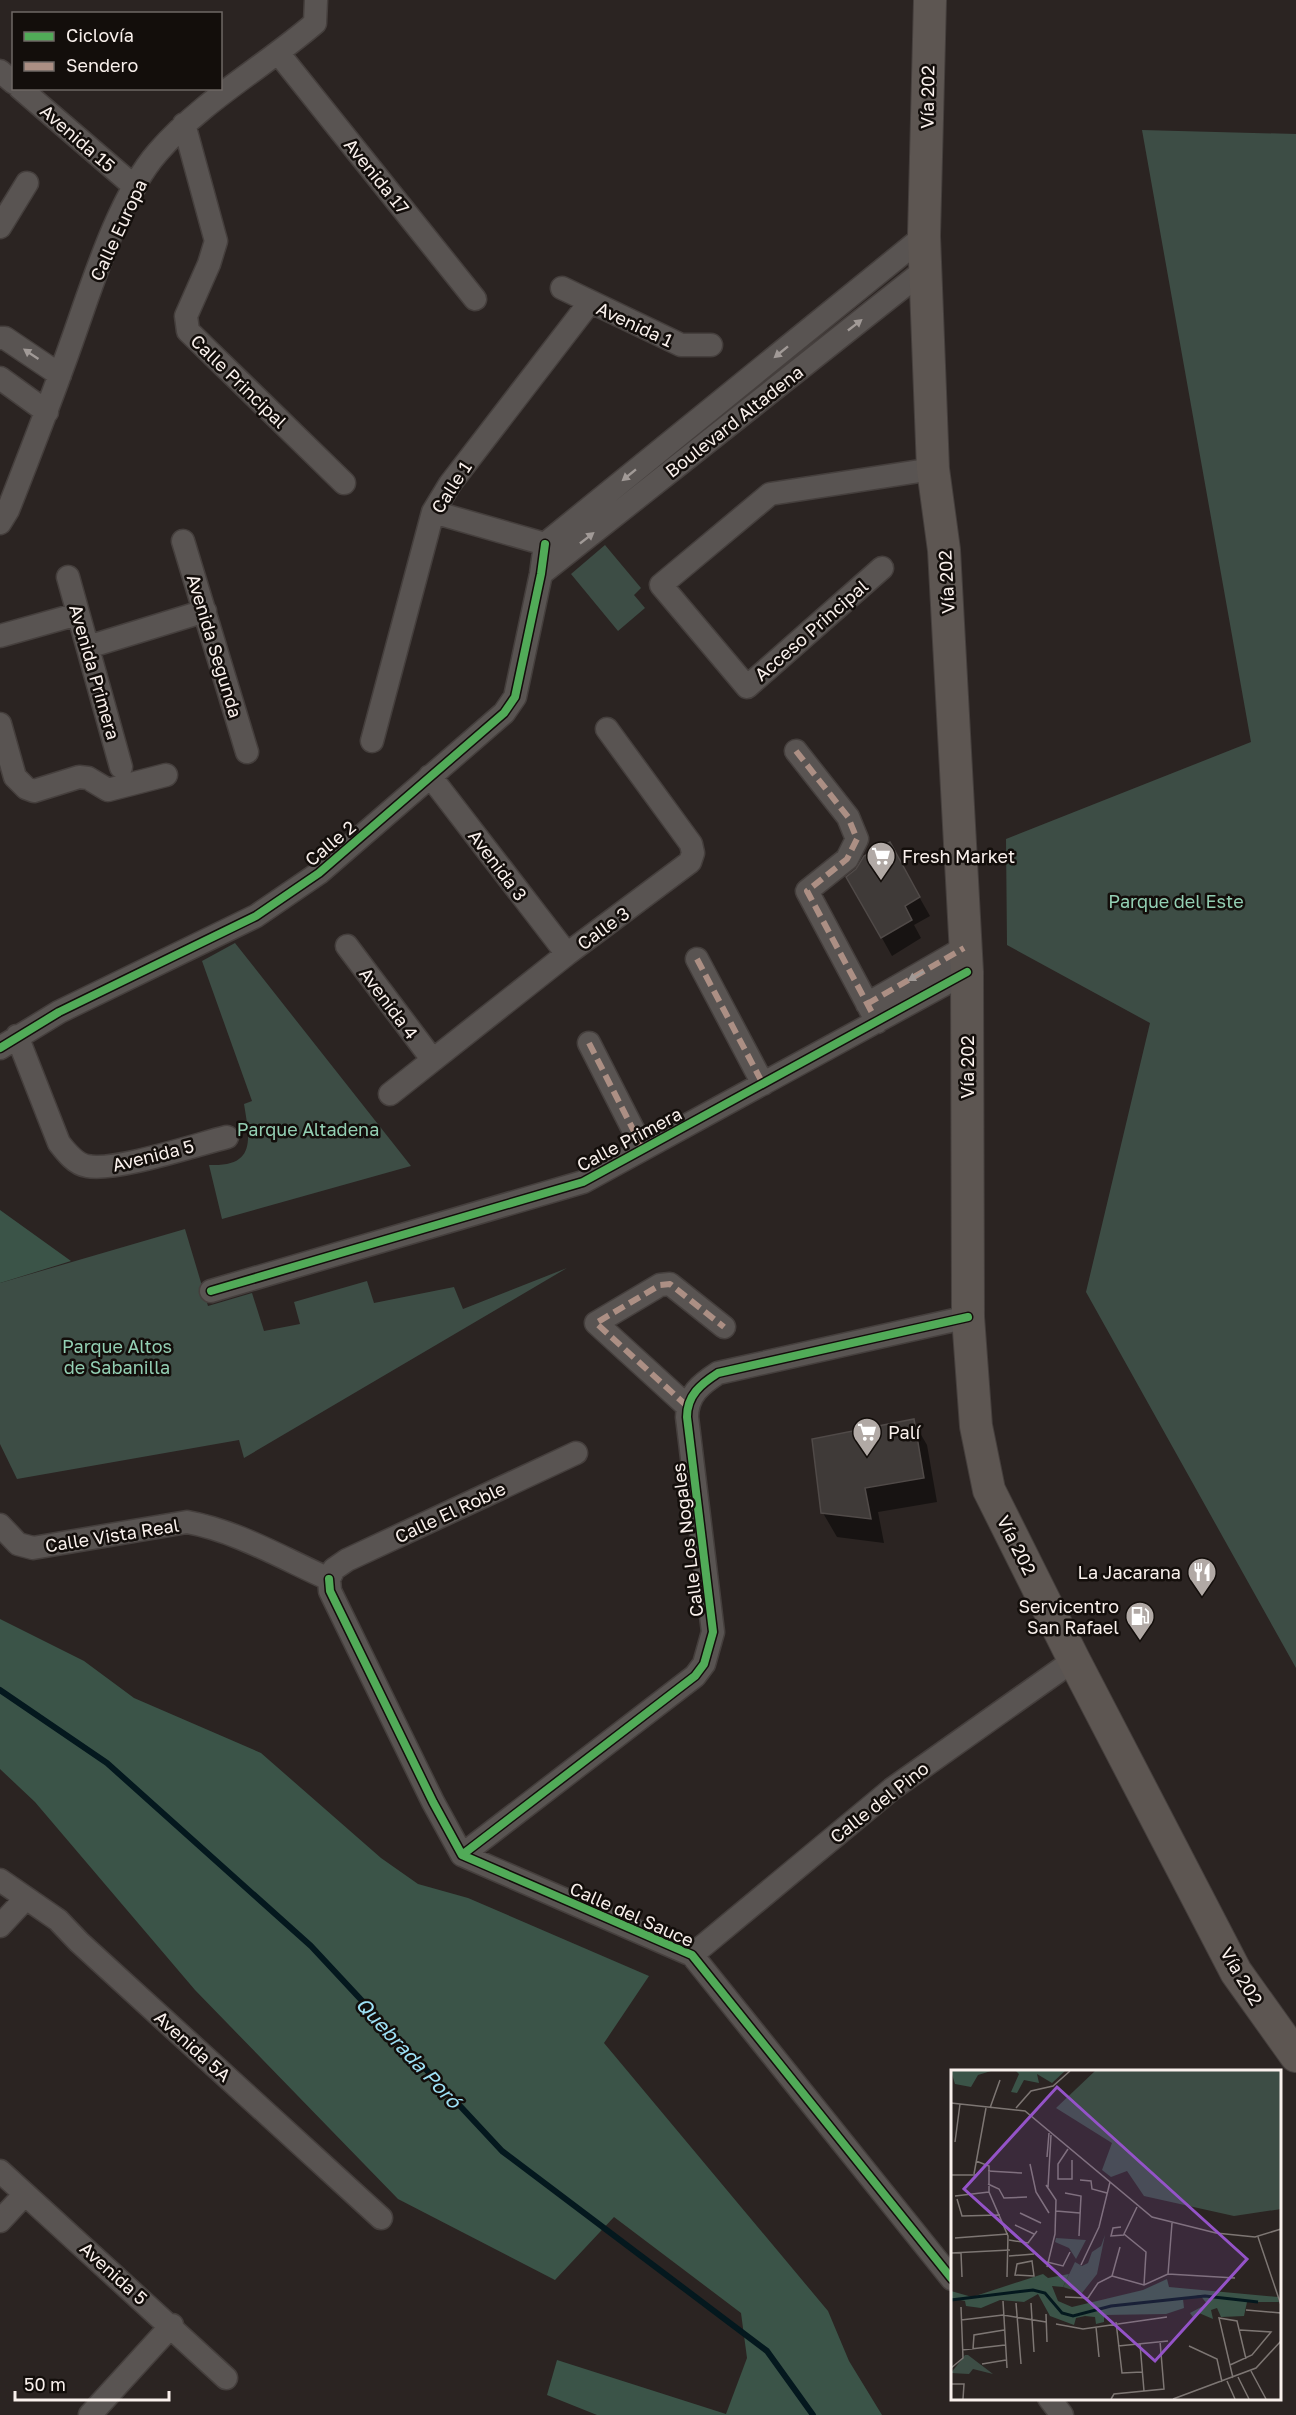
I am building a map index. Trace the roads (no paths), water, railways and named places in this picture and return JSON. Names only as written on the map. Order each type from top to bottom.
[{"type":"main road","name":"Vía 202","points":[[930,0],[924,236],[933,469],[944,550],[966,960],[968,1317],[976,1426],[989,1490],[1074,1660],[1236,1972],[1296,2056]]},
{"type":"street","name":"Calle Europa","points":[[0,522],[8,510],[47,412],[101,260],[135,187],[156,154],[184,124],[279,54],[315,23],[316,0]]},
{"type":"street","name":"Avenida 17","points":[[279,54],[475,298]]},
{"type":"street","points":[[0,71],[12,81]]},
{"type":"street","name":"Avenida 15","points":[[22,90],[135,187]]},
{"type":"street","name":"Calle Principal","points":[[184,124],[216,241],[210,264],[186,316],[188,331],[344,483]]},
{"type":"street","points":[[0,227],[27,183]]},
{"type":"street","name":"Boulevard Altadena","points":[[544,543],[924,236]]},
{"type":"street","name":"Boulevard Altadena","points":[[541,574],[927,268]]},
{"type":"street","name":"Avenida 1","points":[[562,288],[681,345],[711,345]]},
{"type":"street","name":"Calle 1","points":[[372,741],[433,513],[450,484],[590,302]]},
{"type":"street","points":[[808,330],[823,350]]},
{"type":"street","points":[[0,338],[5,338],[60,375]]},
{"type":"street","points":[[0,378],[47,412]]},
{"type":"street","points":[[678,435],[693,454]]},
{"type":"street","name":"Acceso Principal","points":[[882,568],[747,687],[662,585],[770,494],[933,469]]},
{"type":"street","points":[[433,513],[544,543]]},
{"type":"street","name":"Avenida Segunda","points":[[183,541],[247,752]]},
{"type":"street","name":"Calle 2","points":[[8,1042],[59,1012],[256,916],[319,873],[504,713],[515,697],[541,574],[544,543]]},
{"type":"street","name":"Avenida Primera","points":[[68,577],[121,767]]},
{"type":"street","points":[[88,647],[205,611]]},
{"type":"street","points":[[0,636],[78,614]]},
{"type":"street","points":[[0,724],[15,777],[26,788],[34,791],[79,777],[88,778],[108,790],[166,775]]},
{"type":"street","name":"Calle 3","points":[[390,1094],[567,954],[681,870],[693,853],[683,833],[607,729]]},
{"type":"street","points":[[796,751],[848,817],[855,830],[857,839],[847,859],[807,891],[872,1013]]},
{"type":"street","name":"Avenida 3","points":[[430,776],[567,954]]},
{"type":"street","name":"Avenida 4","points":[[346,946],[432,1059]]},
{"type":"street","points":[[697,959],[763,1084]]},
{"type":"street","name":"Calle Primera","points":[[211,1291],[583,1182],[763,1084],[872,1013],[966,960]]},
{"type":"street","name":"Avenida 5","points":[[8,1042],[59,1143],[68,1155],[85,1166],[108,1167],[226,1137]]},
{"type":"street","points":[[589,1043],[643,1149]]},
{"type":"street","points":[[724,1327],[670,1284],[660,1285],[596,1323],[687,1406],[694,1392],[718,1373],[968,1317]]},
{"type":"street","name":"Calle Los Nogales","points":[[462,1855],[695,1676],[704,1664],[713,1632],[687,1406]]},
{"type":"street","name":"Calle El Roble","points":[[329,1579],[334,1569],[348,1560],[576,1453]]},
{"type":"street","name":"Calle Vista Real","points":[[0,1525],[18,1544],[33,1548],[188,1522],[233,1536],[329,1579]]},
{"type":"street","points":[[329,1579],[330,1591],[433,1802],[462,1855]]},
{"type":"street","name":"Calle del Pino","points":[[692,1955],[892,1789],[1074,1660]]},
{"type":"street","name":"Calle del Sauce","points":[[462,1855],[692,1955],[951,2278]]},
{"type":"street","name":"Avenida 5A","points":[[0,1880],[57,1920],[381,2217]]},
{"type":"street","points":[[0,1926],[26,1898]]},
{"type":"street","name":"Avenida 5","points":[[0,2171],[172,2325],[226,2378]]},
{"type":"street","points":[[0,2221],[25,2194]]},
{"type":"street","points":[[90,2415],[172,2325]]},
{"type":"street","points":[[1051,2400],[1062,2415]]},
{"type":"waterway","name":"Quebrada Poró","points":[[0,1690],[107,1763],[311,1946],[502,2151],[767,2351],[813,2415]]},
{"type":"place","name":"Fresh Market","points":[[881,882]]},
{"type":"place","name":"Palí","points":[[867,1458]]},
{"type":"place","name":"La Jacarana","points":[[1202,1598]]},
{"type":"place","name":"Servicentro San Rafael","points":[[1140,1642]]},
{"type":"park label","name":"Parque del Este","points":[[1176,901]]},
{"type":"park label","name":"Parque Altadena","points":[[308,1129]]},
{"type":"park label","name":"Parque Altos de Sabanilla","points":[[117,1356]]}]
